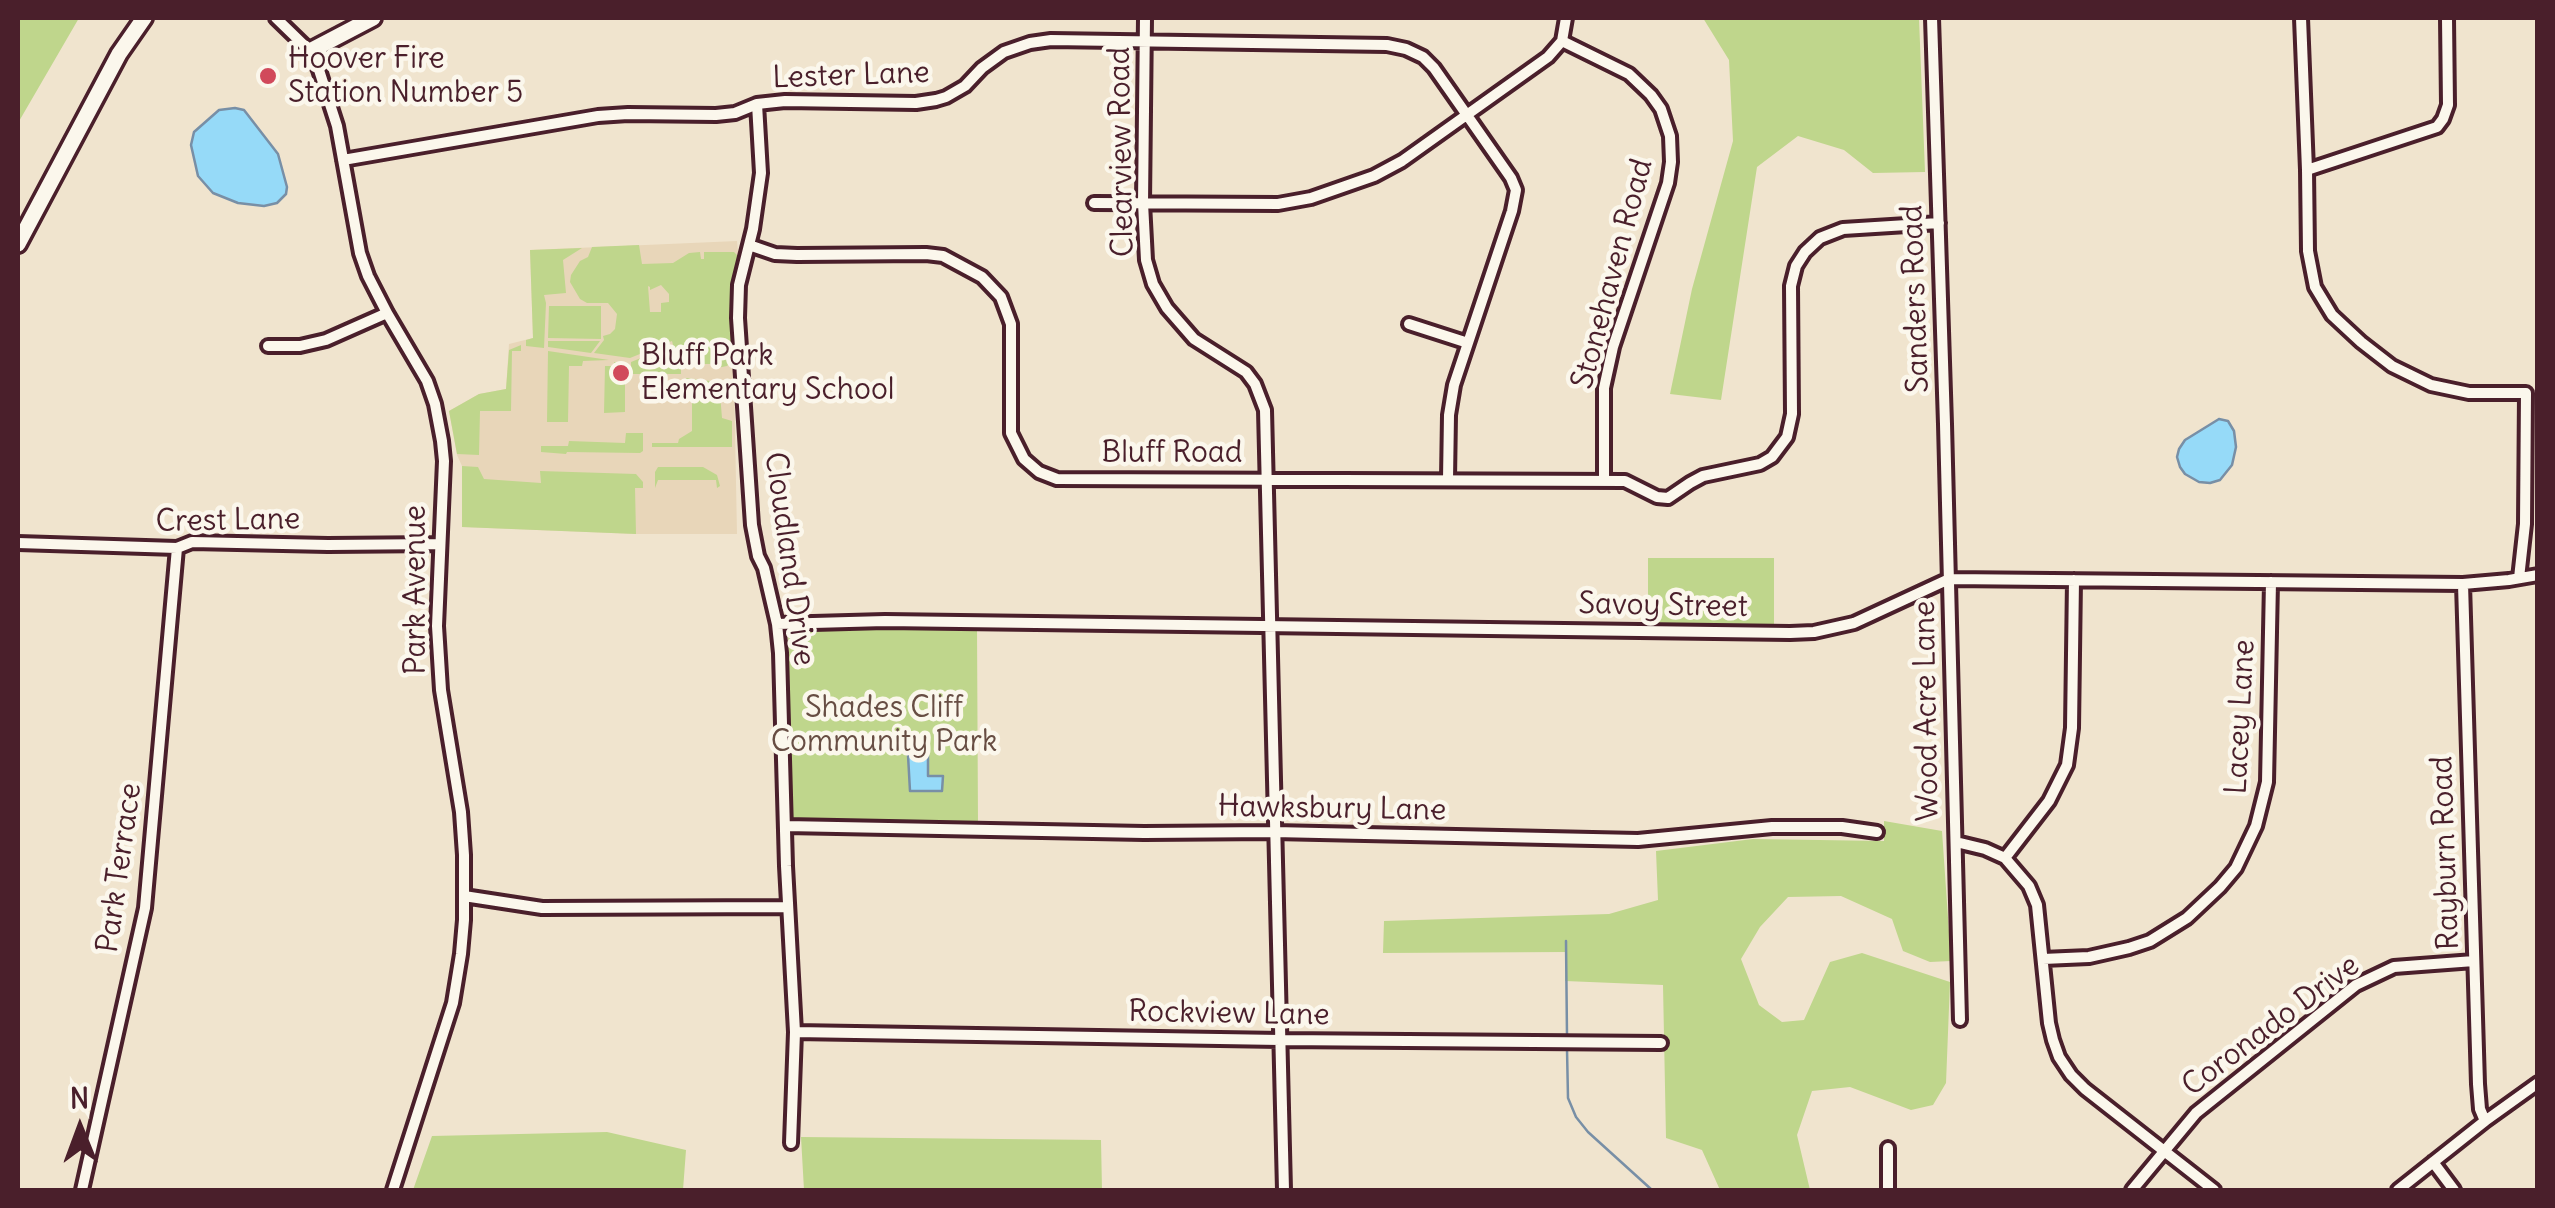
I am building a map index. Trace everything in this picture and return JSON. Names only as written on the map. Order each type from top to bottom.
[{"type":"street","points":[[18,244],[119,54],[144,18]]},
{"type":"street","name":"Park Avenue","points":[[276,18],[310,51],[328,96],[360,253],[387,313],[427,382],[435,404],[444,461],[437,626],[440,677],[461,812],[464,896],[456,989],[393,1190]]},
{"type":"street","points":[[310,51],[374,18]]},
{"type":"street","name":"Clearview Road","points":[[1145,18],[1142,203],[1146,260],[1166,308],[1194,339],[1246,372],[1265,410],[1284,1190]]},
{"type":"street","points":[[1094,202],[1278,204],[1311,198],[1374,176],[1402,161],[1548,58],[1562,40],[1566,18]]},
{"type":"street","name":"Sanders Road","points":[[1932,18],[1949,579]]},
{"type":"street","points":[[2301,18],[2308,250],[2315,287],[2332,314],[2392,366],[2431,385],[2469,393],[2526,393],[2525,524],[2519,578]]},
{"type":"street","points":[[2308,170],[2436,126],[2443,119],[2448,105],[2446,18]]},
{"type":"street","name":"Stonehaven Road","points":[[1562,40],[1619,67],[1651,95],[1666,121],[1671,151],[1668,183],[1608,367],[1604,388],[1604,480]]},
{"type":"street","name":"Lester Lane","points":[[343,160],[598,116],[716,115],[784,101],[936,100],[965,86],[1004,52],[1030,42],[1387,45],[1406,49],[1434,68],[1468,114],[1511,178],[1516,198],[1454,385],[1449,415],[1448,479]]},
{"type":"street","name":"Cloudland Drive","points":[[756,104],[762,173],[739,285],[738,318],[751,506],[758,556],[777,624],[781,667],[795,1032],[791,1143]]},
{"type":"street","name":"Bluff Road","points":[[749,246],[775,254],[943,256],[982,277],[1001,297],[1011,324],[1011,432],[1024,459],[1039,472],[1057,479],[1604,480],[1626,481],[1668,498],[1703,476],[1749,468],[1772,456],[1787,436],[1792,414],[1791,286],[1804,252],[1820,238],[1843,229],[1938,223]]},
{"type":"street","points":[[268,346],[300,346],[326,340],[387,313]]},
{"type":"street","points":[[1410,324],[1468,342]]},
{"type":"street","name":"Crest Lane","points":[[18,543],[178,548],[192,542],[439,544]]},
{"type":"street","name":"Park Terrace","points":[[82,1190],[145,908],[178,548]]},
{"type":"street","name":"Savoy Street","points":[[777,624],[885,621],[1814,632],[1870,618],[1949,579],[2464,584],[2538,575]]},
{"type":"street","name":"Wood Acre Lane","points":[[1949,579],[1960,1020]]},
{"type":"street","points":[[2005,858],[2049,801],[2067,765],[2072,728],[2074,580]]},
{"type":"street","name":"Lacey Lane","points":[[2044,959],[2090,957],[2150,941],[2187,918],[2236,868],[2256,826],[2267,782],[2271,582]]},
{"type":"street","name":"Rayburn Road","points":[[2464,584],[2478,1084],[2485,1121]]},
{"type":"street","name":"Hawksbury Lane","points":[[786,826],[1638,840],[1772,827],[1842,827],[1877,832]]},
{"type":"street","points":[[1956,842],[2005,858],[2038,905],[2049,1022],[2059,1057],[2071,1075],[2214,1190]]},
{"type":"street","points":[[464,896],[542,908],[788,907]]},
{"type":"street","name":"Coronado Drive","points":[[2132,1190],[2196,1113],[2356,985],[2394,967],[2474,961]]},
{"type":"street","name":"Rockview Lane","points":[[795,1032],[1661,1043]]},
{"type":"street","points":[[2398,1190],[2538,1083]]},
{"type":"street","points":[[1888,1148],[1888,1190]]},
{"type":"street","points":[[2433,1162],[2454,1190]]},
{"type":"shaded area","name":"Bluff Park Elementary School","points":[[737,241],[739,263],[733,327],[737,534],[462,527],[462,466],[449,411],[479,394],[506,389],[509,344],[533,338],[530,250]]},
{"type":"green space","points":[[18,18],[79,18],[18,123]]},
{"type":"green space","points":[[1703,18],[1919,18],[1925,172],[1873,173],[1844,150],[1798,136],[1757,167],[1721,400],[1670,394],[1692,289],[1733,141],[1729,60]]},
{"type":"green space","points":[[639,245],[642,264],[673,263],[689,253],[700,252],[704,259],[704,252],[734,252],[739,257],[733,327],[735,358],[727,366],[717,368],[716,364],[681,364],[681,374],[631,374],[631,362],[673,345],[672,341],[630,358],[594,353],[603,336],[615,329],[617,314],[608,303],[580,299],[570,282],[592,247]],"holes":[[[661,285],[669,294],[669,302],[661,303],[661,312],[650,312],[648,286],[650,290]]]},
{"type":"green space","points":[[582,248],[563,260],[566,293],[544,295],[544,348],[526,346],[526,340],[533,338],[530,250]]},
{"type":"green space","points":[[549,306],[601,306],[601,339],[548,338]]},
{"type":"green space","points":[[548,341],[600,341],[591,353],[548,347]]},
{"type":"green space","points":[[521,345],[521,351],[512,351],[511,411],[480,411],[479,455],[457,454],[449,411],[479,394],[506,389],[509,350]]},
{"type":"green space","points":[[548,351],[609,360],[569,366],[568,422],[547,422]]},
{"type":"green space","points":[[614,362],[625,363],[625,412],[604,413],[605,366],[614,366]]},
{"type":"green space","points":[[686,378],[710,381],[718,389],[722,418],[732,421],[732,447],[652,447],[652,443],[678,443],[692,431],[692,400],[686,399]]},
{"type":"green space","points":[[626,433],[643,433],[643,451],[541,452],[541,446],[568,446],[569,441],[625,443]]},
{"type":"green space","points":[[462,466],[478,467],[484,479],[541,483],[540,471],[636,474],[643,488],[635,488],[636,534],[462,527]]},
{"type":"green space","points":[[658,467],[703,467],[717,475],[720,486],[717,488],[716,480],[658,480],[655,488]]},
{"type":"green space","points":[[1648,558],[1774,558],[1774,626],[1648,626]]},
{"type":"green space","name":"Shades Cliff Community Park","points":[[977,627],[978,824],[792,821],[788,629]]},
{"type":"green space","points":[[1884,821],[1942,831],[1951,961],[1930,962],[1903,951],[1892,919],[1841,896],[1788,897],[1760,927],[1741,959],[1759,1005],[1782,1022],[1804,1020],[1830,962],[1862,953],[1950,982],[1946,1083],[1933,1105],[1911,1110],[1850,1087],[1812,1091],[1797,1135],[1810,1190],[1720,1190],[1702,1150],[1666,1138],[1663,985],[1565,981],[1566,952],[1383,953],[1384,921],[1609,914],[1658,900],[1656,851],[1753,839],[1884,841]]},
{"type":"green space","points":[[607,1132],[686,1150],[683,1190],[413,1190],[432,1136]]},
{"type":"green space","points":[[801,1137],[1101,1140],[1102,1190],[804,1190]]},
{"type":"water","points":[[219,110],[244,110],[278,154],[287,187],[277,203],[238,203],[213,193],[198,176],[191,145],[194,132]]},
{"type":"water","points":[[2219,419],[2228,421],[2234,431],[2232,465],[2220,480],[2199,482],[2180,467],[2179,449],[2185,440]]},
{"type":"water","points":[[908,755],[928,755],[928,776],[943,776],[942,791],[910,791]]},
{"type":"waterway","points":[[1566,941],[1567,1036]]},
{"type":"waterway","points":[[1567,1049],[1568,1098],[1576,1117],[1652,1190]]},
{"type":"place","name":"Hoover Fire Station Number 5","points":[[268,76]]},
{"type":"place","name":"Bluff Park Elementary School","points":[[621,373]]}]
